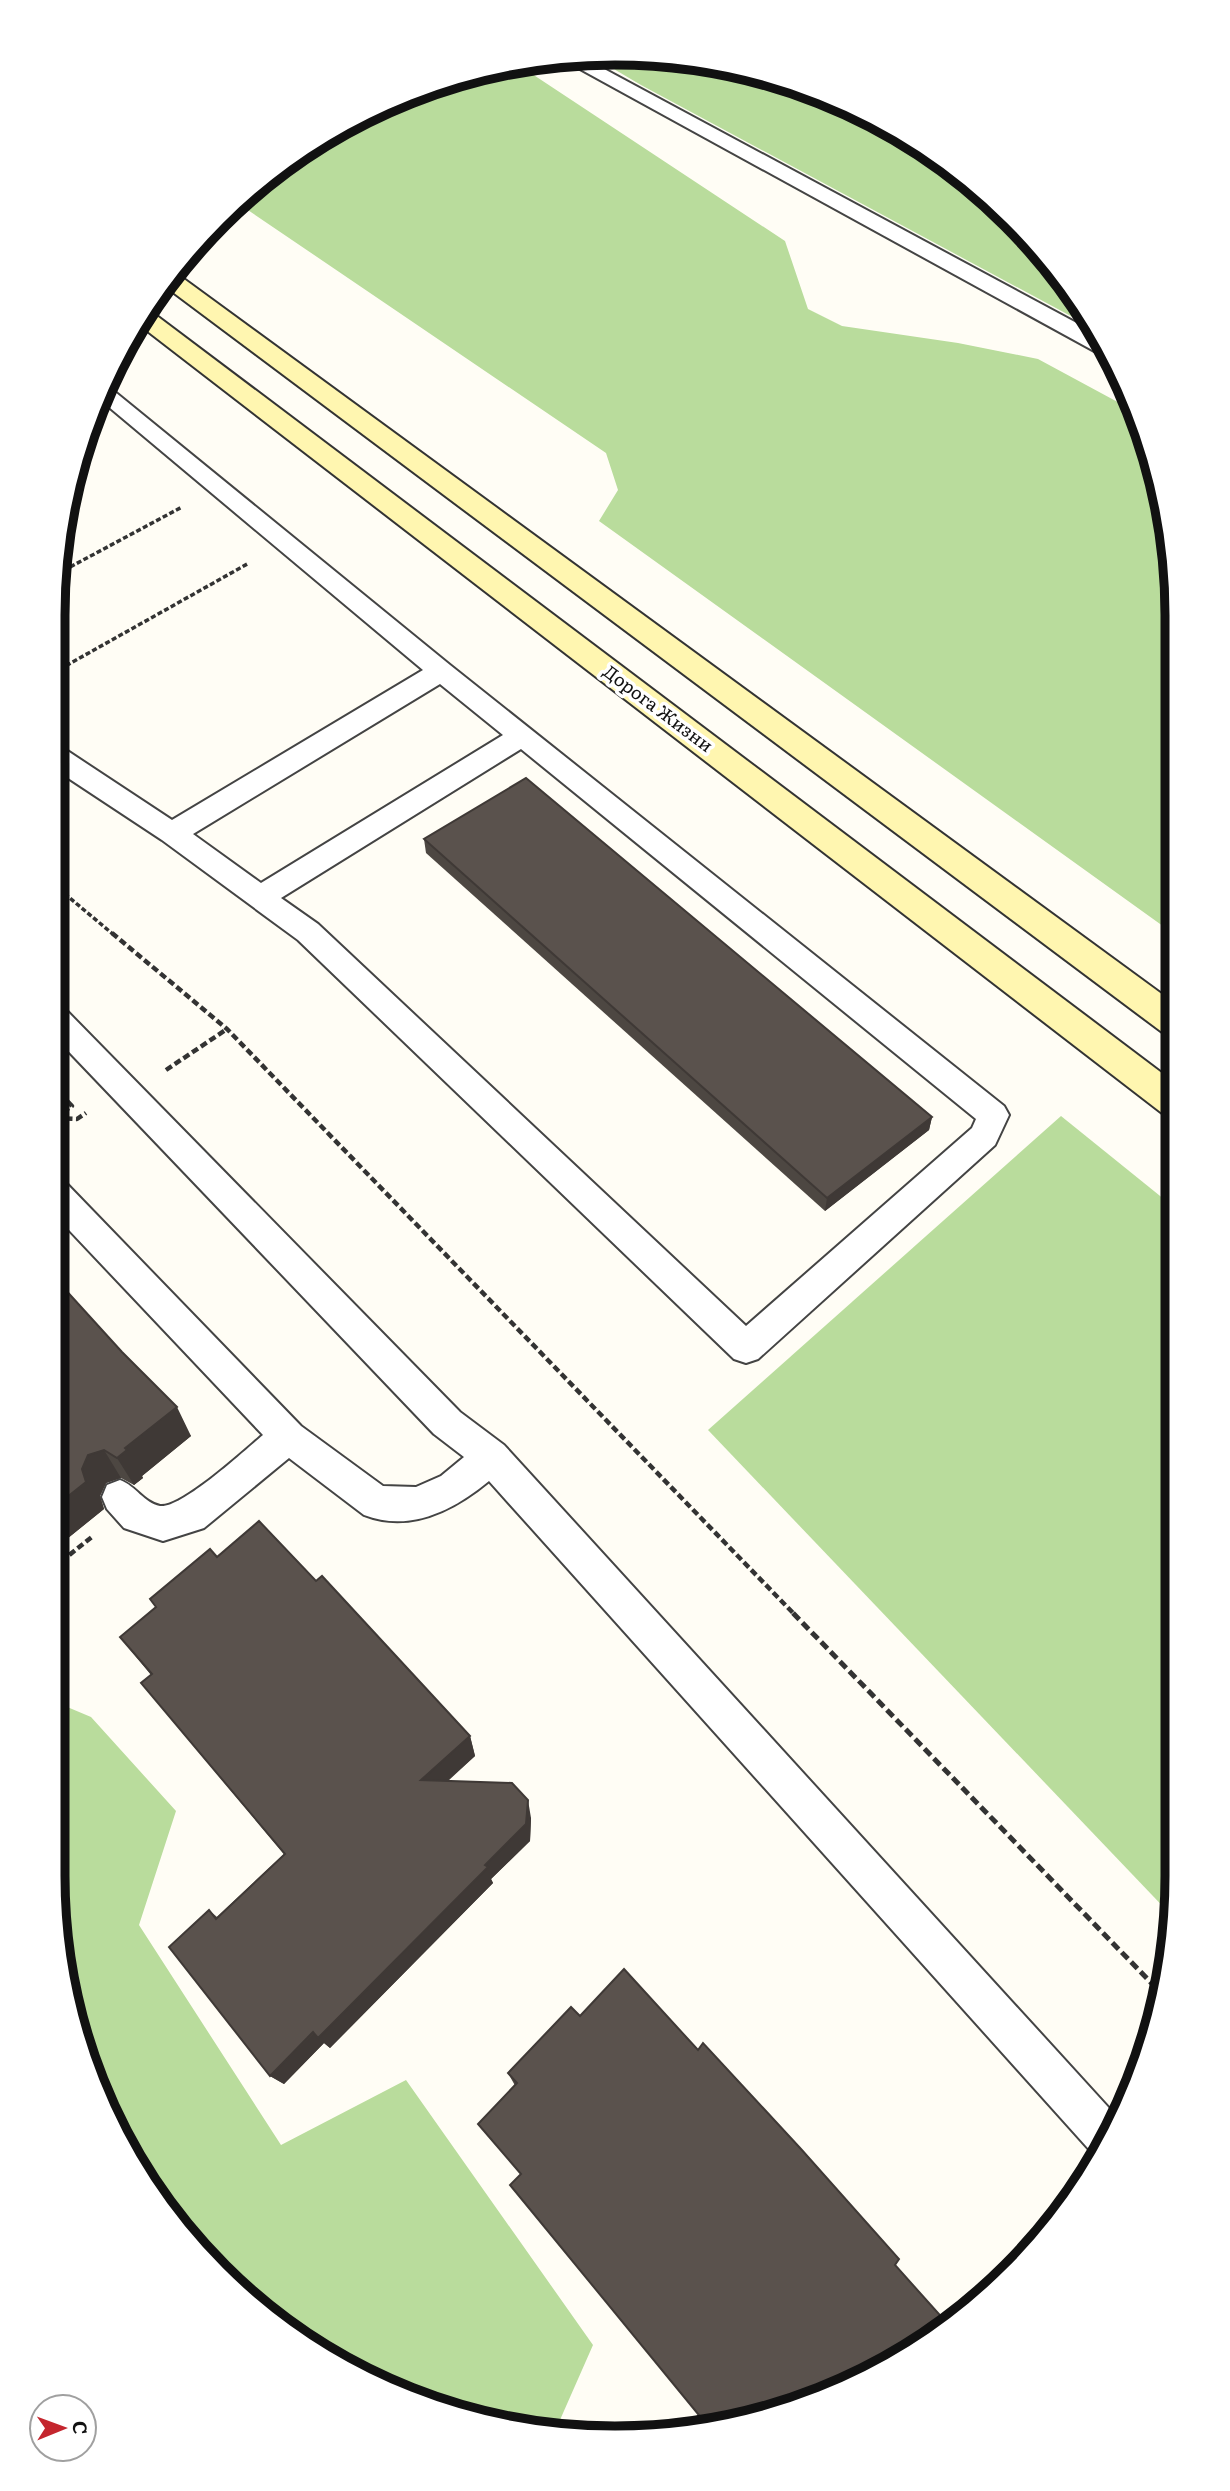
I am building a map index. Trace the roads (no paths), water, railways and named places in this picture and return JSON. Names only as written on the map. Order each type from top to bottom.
[{"type":"main road","points":[[176,283],[1165,1015]]},
{"type":"main road","name":"Дорога Жизни","points":[[150,321],[1165,1095]]},
{"type":"lane","points":[[584,66],[1092,341]]},
{"type":"lane","points":[[65,763],[172,833],[308,932],[746,1348],[984,1136],[993,1115],[440,671],[110,397]]},
{"type":"lane","points":[[172,833],[440,671]]},
{"type":"lane","points":[[260,897],[522,736]]},
{"type":"lane","points":[[65,1029],[447,1423],[491,1457],[1102,2133]]},
{"type":"lane","points":[[65,1205],[288,1437],[377,1503],[418,1504],[454,1488],[491,1457]]},
{"type":"lane","points":[[120,1497],[137,1516],[163,1524],[191,1516],[288,1437]]}]
